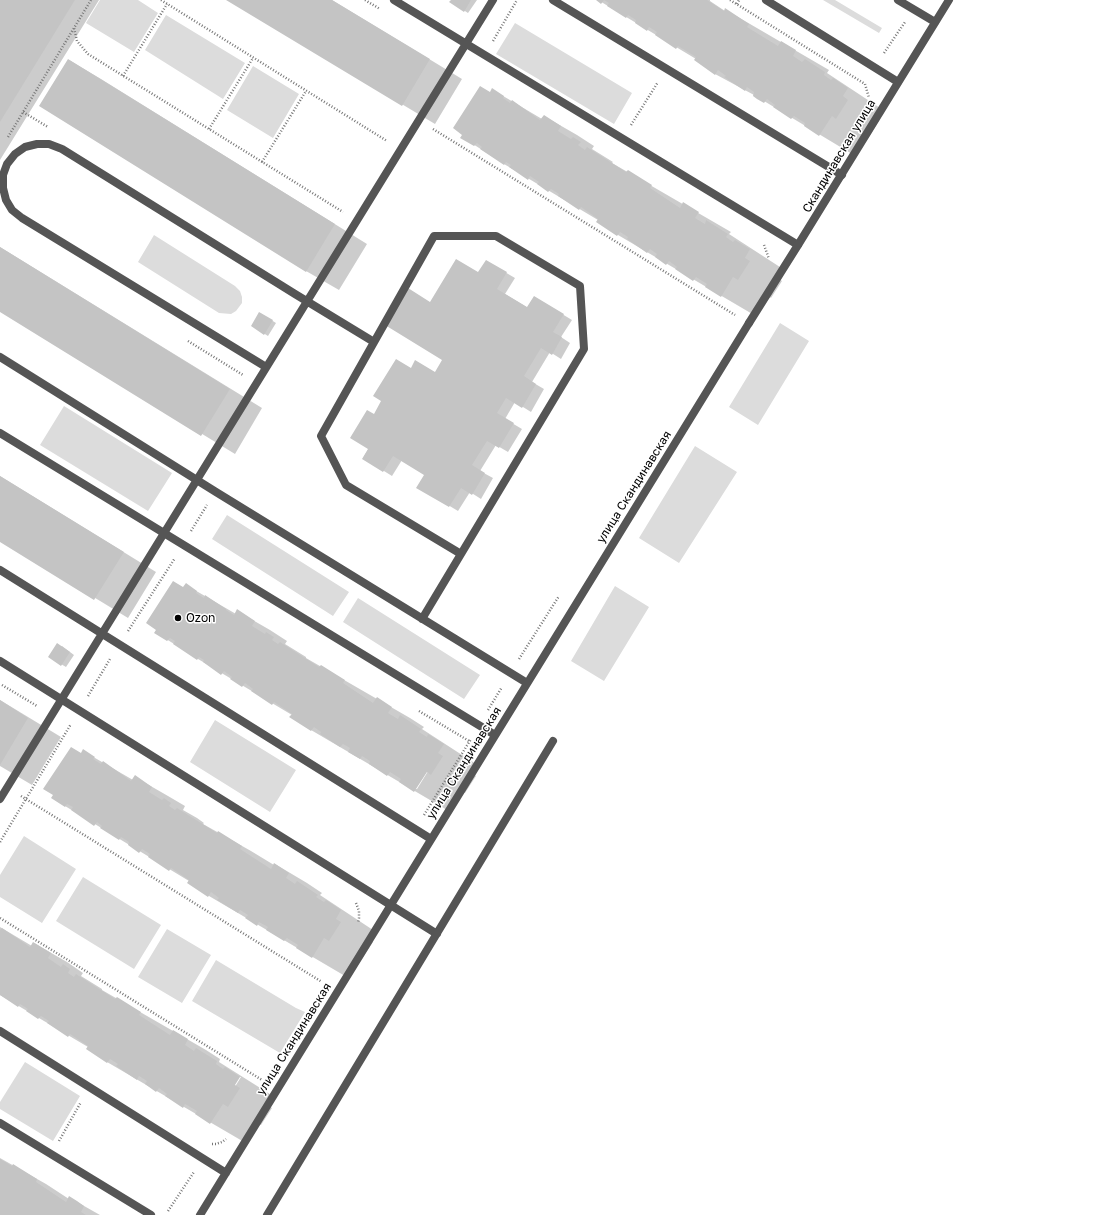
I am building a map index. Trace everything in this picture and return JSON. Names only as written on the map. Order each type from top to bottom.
[{"type":"street","points":[[394,0],[798,246]]},
{"type":"street","points":[[0,799],[493,0]]},
{"type":"street","points":[[553,0],[842,175]]},
{"type":"street","points":[[766,0],[898,82]]},
{"type":"street","points":[[898,0],[935,22]]},
{"type":"street","name":"Скандинавская улица","points":[[749,323],[949,0]]},
{"type":"street","points":[[266,367],[22,218],[12,210],[4,194],[3,175],[7,164],[14,154],[25,147],[37,144],[49,144],[62,149],[307,302],[374,342]]},
{"type":"street","points":[[422,619],[461,554],[584,349],[580,286],[496,236],[434,236],[321,436],[346,485],[461,554]]},
{"type":"street","name":"улица Скандинавская","points":[[200,1215],[749,323]]},
{"type":"street","points":[[0,357],[527,683]]},
{"type":"street","points":[[0,434],[495,735]]},
{"type":"street","points":[[0,570],[431,839]]},
{"type":"street","points":[[0,661],[62,698],[437,934]]},
{"type":"street","points":[[268,1215],[553,740]]},
{"type":"street","points":[[0,1031],[226,1173]]},
{"type":"street","points":[[0,1122],[151,1215]]},
{"type":"path","points":[[8,137],[91,0]]},
{"type":"path","points":[[161,0],[401,150]]},
{"type":"path","points":[[365,0],[385,12]]},
{"type":"path","points":[[730,0],[865,84],[870,100]]},
{"type":"path","points":[[737,4],[739,0]]},
{"type":"path","points":[[123,76],[167,4]]},
{"type":"path","points":[[865,84],[913,9]]},
{"type":"path","points":[[74,28],[77,41],[88,54],[357,221]]},
{"type":"path","points":[[209,129],[253,58]]},
{"type":"path","points":[[622,139],[666,68]]},
{"type":"path","points":[[262,162],[306,91]]},
{"type":"path","points":[[419,120],[735,315],[739,309]]},
{"type":"path","points":[[758,242],[765,246],[769,260],[766,266]]},
{"type":"path","points":[[0,683],[39,708]]},
{"type":"path","points":[[52,713],[77,728]]},
{"type":"path","points":[[7,788],[322,982],[318,988]]},
{"type":"path","points":[[353,899],[359,911],[359,918],[354,930]]},
{"type":"path","points":[[0,918],[262,1080],[266,1074]]},
{"type":"path","points":[[51,1154],[90,1088]]},
{"type":"path","points":[[165,1215],[210,1144],[222,1142],[226,1138]]},
{"type":"shaded area","points":[[100,0],[138,0],[158,13],[134,52],[86,23]]},
{"type":"shaded area","points":[[823,0],[835,0],[882,28],[879,33]]},
{"type":"shaded area","points":[[166,15],[245,63],[223,99],[145,50]]},
{"type":"shaded area","points":[[515,23],[632,93],[614,124],[496,54]]},
{"type":"shaded area","points":[[253,66],[299,94],[273,138],[227,110]]},
{"type":"shaded area","points":[[154,235],[235,286],[240,291],[242,297],[242,303],[236,311],[231,314],[219,313],[138,262]]},
{"type":"shaded area","points":[[780,323],[809,341],[758,425],[729,407]]},
{"type":"shaded area","points":[[64,406],[172,473],[148,511],[40,445]]},
{"type":"shaded area","points":[[695,446],[737,472],[679,563],[639,538]]},
{"type":"shaded area","points":[[227,515],[349,592],[333,616],[212,539]]},
{"type":"shaded area","points":[[615,586],[649,607],[604,681],[571,661]]},
{"type":"shaded area","points":[[358,598],[480,675],[464,699],[343,622]]},
{"type":"shaded area","points":[[215,720],[296,770],[270,812],[190,762]]},
{"type":"shaded area","points":[[24,836],[76,869],[42,923],[0,897],[0,875]]},
{"type":"shaded area","points":[[83,877],[161,925],[134,969],[56,921]]},
{"type":"shaded area","points":[[167,929],[211,955],[182,1003],[138,977]]},
{"type":"shaded area","points":[[216,960],[305,1012],[280,1053],[192,1001]]},
{"type":"shaded area","points":[[25,1062],[80,1096],[53,1141],[0,1109],[0,1102]]},
{"type":"building","points":[[0,0],[75,0],[0,122]]},
{"type":"building","points":[[226,0],[332,0],[430,59],[402,106]]},
{"type":"building","points":[[451,0],[471,0],[464,12],[449,2]]},
{"type":"building","points":[[596,0],[604,0],[601,4]]},
{"type":"building","points":[[604,0],[707,0],[724,11],[725,8],[749,24],[747,27],[778,46],[781,41],[796,50],[793,56],[802,62],[805,59],[825,72],[824,75],[831,80],[833,78],[848,88],[843,96],[848,100],[836,119],[832,116],[819,136],[804,126],[805,123],[794,116],[791,119],[773,107],[775,105],[767,99],[764,103],[757,99],[753,96],[754,92],[747,87],[745,91],[724,77],[726,76],[718,70],[715,75],[694,60],[696,57],[678,46],[676,49],[655,35],[657,32],[649,27],[647,31],[635,23],[636,20],[628,15],[626,18],[607,6],[609,3]]},
{"type":"building","points":[[68,59],[335,224],[306,272],[39,106]]},
{"type":"building","points":[[480,86],[490,92],[492,88],[504,96],[503,98],[510,103],[512,100],[540,120],[544,115],[561,126],[558,131],[571,139],[573,137],[581,142],[578,145],[585,150],[587,147],[626,172],[628,170],[652,185],[650,188],[680,208],[683,202],[699,212],[695,218],[705,224],[706,220],[728,234],[726,237],[733,242],[735,240],[750,249],[745,258],[750,261],[738,280],[733,277],[721,297],[705,287],[707,284],[696,277],[693,281],[675,269],[677,267],[669,261],[666,265],[655,257],[657,254],[650,249],[647,253],[627,239],[628,237],[620,232],[617,236],[596,222],[598,219],[581,207],[579,210],[558,196],[559,194],[551,189],[548,192],[537,184],[539,182],[530,176],[528,180],[509,167],[511,165],[506,162],[504,165],[480,149],[482,147],[477,143],[474,146],[460,138],[462,135],[453,128]]},
{"type":"building","points":[[0,247],[230,389],[201,436],[0,312]]},
{"type":"building","points":[[456,259],[478,272],[486,260],[507,272],[497,289],[527,307],[534,296],[564,314],[553,332],[562,337],[552,355],[541,348],[524,376],[536,384],[522,408],[506,398],[497,413],[514,423],[499,448],[487,441],[472,465],[485,473],[472,495],[461,488],[449,507],[416,488],[424,475],[393,456],[383,472],[362,459],[368,449],[350,438],[367,410],[374,414],[381,401],[373,396],[396,359],[411,368],[415,360],[435,372],[442,360],[385,325],[408,288],[430,302]]},
{"type":"building","points":[[259,312],[273,320],[264,335],[251,326]]},
{"type":"building","points":[[0,476],[124,552],[94,600],[0,542]]},
{"type":"building","points":[[173,581],[183,587],[186,583],[197,591],[196,593],[204,598],[205,595],[234,615],[237,609],[255,621],[252,626],[265,634],[266,632],[274,637],[272,640],[278,644],[280,642],[319,667],[321,665],[345,680],[343,683],[373,703],[377,697],[392,707],[388,713],[398,719],[400,715],[421,729],[419,732],[427,737],[428,734],[444,744],[438,753],[443,756],[431,775],[427,772],[414,792],[399,782],[401,779],[390,772],[387,776],[369,764],[370,761],[362,756],[360,759],[348,752],[350,748],[343,744],[340,747],[320,734],[321,732],[314,727],[311,731],[289,717],[292,714],[274,702],[272,705],[251,691],[253,689],[245,683],[242,687],[230,679],[232,677],[224,671],[221,675],[203,662],[204,660],[199,657],[197,660],[173,644],[175,641],[170,638],[167,641],[154,633],[156,630],[146,623]]},
{"type":"building","points":[[57,643],[70,652],[61,666],[48,657]]},
{"type":"building","points":[[0,700],[28,718],[0,765]]},
{"type":"building","points":[[71,747],[81,753],[83,749],[95,757],[93,759],[101,764],[103,761],[131,781],[135,775],[152,787],[149,792],[162,800],[164,798],[171,803],[169,806],[175,810],[177,808],[217,833],[218,831],[242,846],[240,849],[271,869],[274,863],[289,873],[286,878],[295,884],[297,881],[318,895],[316,897],[324,902],[326,900],[341,910],[336,919],[341,922],[329,941],[324,938],[312,958],[296,948],[298,945],[287,938],[284,941],[266,930],[268,927],[259,922],[257,926],[245,918],[248,915],[240,910],[238,913],[217,900],[219,898],[211,892],[208,897],[187,883],[189,880],[171,868],[169,871],[148,857],[150,854],[142,849],[139,853],[128,845],[129,842],[121,837],[119,840],[100,828],[102,826],[97,822],[94,826],[71,810],[73,807],[67,804],[65,807],[51,798],[53,795],[43,789]]},
{"type":"building","points":[[2,928],[30,947],[33,942],[51,953],[48,958],[61,967],[63,964],[70,969],[68,973],[74,977],[76,974],[115,999],[117,997],[141,1012],[139,1015],[170,1035],[173,1030],[188,1039],[185,1045],[194,1051],[196,1048],[217,1061],[216,1064],[223,1069],[225,1067],[240,1077],[235,1085],[240,1088],[228,1107],[223,1104],[210,1124],[195,1114],[197,1111],[185,1104],[183,1108],[165,1096],[167,1094],[159,1088],[156,1092],[145,1084],[147,1081],[139,1076],[137,1080],[116,1066],[118,1064],[110,1059],[107,1063],[86,1049],[88,1046],[70,1034],[68,1037],[47,1023],[49,1021],[41,1016],[38,1019],[26,1011],[28,1009],[20,1004],[18,1007],[0,995],[0,930]]},
{"type":"building","points":[[0,1159],[12,1166],[13,1164],[37,1179],[36,1182],[66,1202],[69,1196],[77,1201],[84,1206],[81,1212],[86,1215],[0,1215]]},
{"type":"place","name":"Ozon","points":[[178,618]]}]
